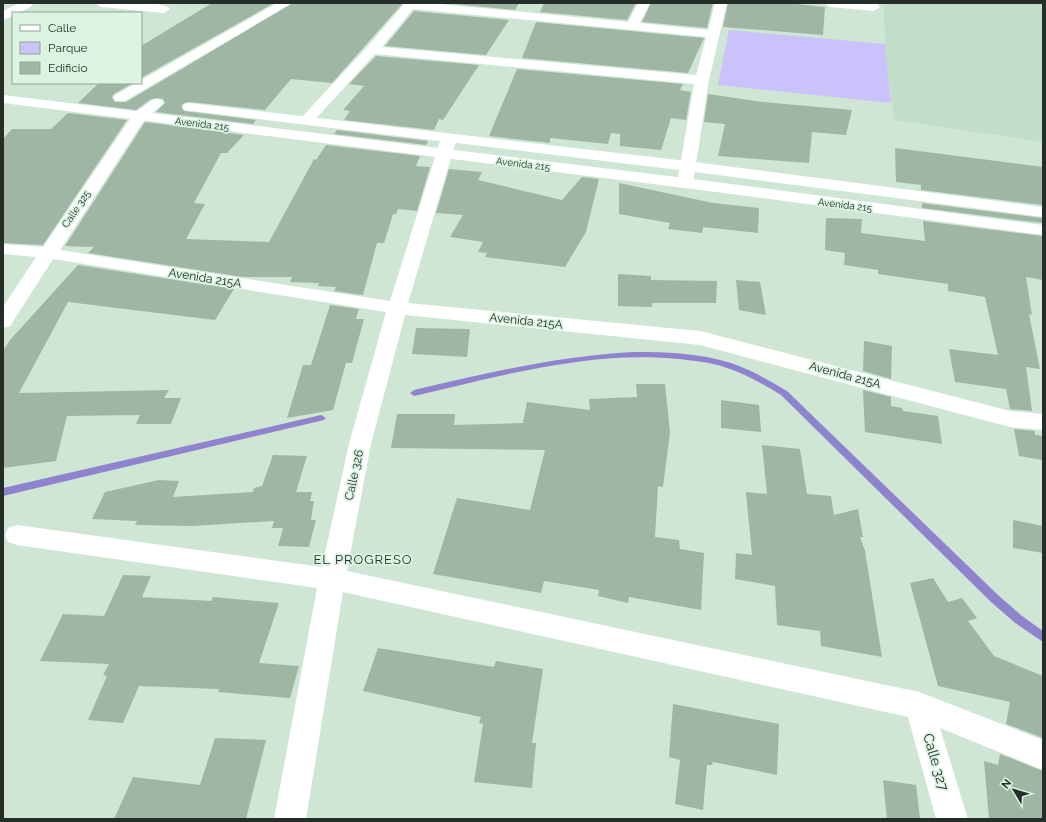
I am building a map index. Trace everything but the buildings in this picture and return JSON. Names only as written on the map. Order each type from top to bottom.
[{"type":"street","points":[[3,16],[28,3]]},
{"type":"street","points":[[101,3],[164,9]]},
{"type":"street","points":[[120,98],[286,3]]},
{"type":"street","points":[[632,26],[644,3]]},
{"type":"street","points":[[685,183],[702,80],[720,3]]},
{"type":"street","points":[[830,3],[874,7]]},
{"type":"street","points":[[306,121],[372,50],[411,4],[566,13],[632,26],[713,34]]},
{"type":"street","points":[[372,50],[702,80]]},
{"type":"street","name":"Avenida 215","points":[[3,84],[306,121],[446,146],[685,183],[1043,230]]},
{"type":"street","name":"Avenida 215","points":[[3,99],[139,116],[446,146],[687,166],[1043,212]]},
{"type":"street","name":"Calle 325","points":[[3,322],[47,253],[139,116],[157,103]]},
{"type":"street","name":"Calle 326","points":[[290,819],[332,579],[360,444],[397,308],[446,146]]},
{"type":"street","name":"Avenida 215A","points":[[3,249],[47,253],[397,308],[700,338],[1010,419],[1043,422]]},
{"type":"street","points":[[17,534],[332,579],[920,706],[1043,755]]},
{"type":"street","name":"Calle 327","points":[[920,706],[952,819]]},
{"type":"shaded area","points":[[884,3],[1043,3],[1043,142],[894,120],[885,44]]},
{"type":"green space","points":[[729,30],[885,44],[891,103],[718,85]]},
{"type":"waterway","points":[[414,393],[507,371],[601,356],[633,354],[665,355],[689,357],[728,365],[757,378],[784,393],[994,598],[1018,619],[1043,637]]},
{"type":"waterway","points":[[3,492],[321,418]]},
{"type":"district","name":"EL PROGRESO","points":[[363,559]]}]
